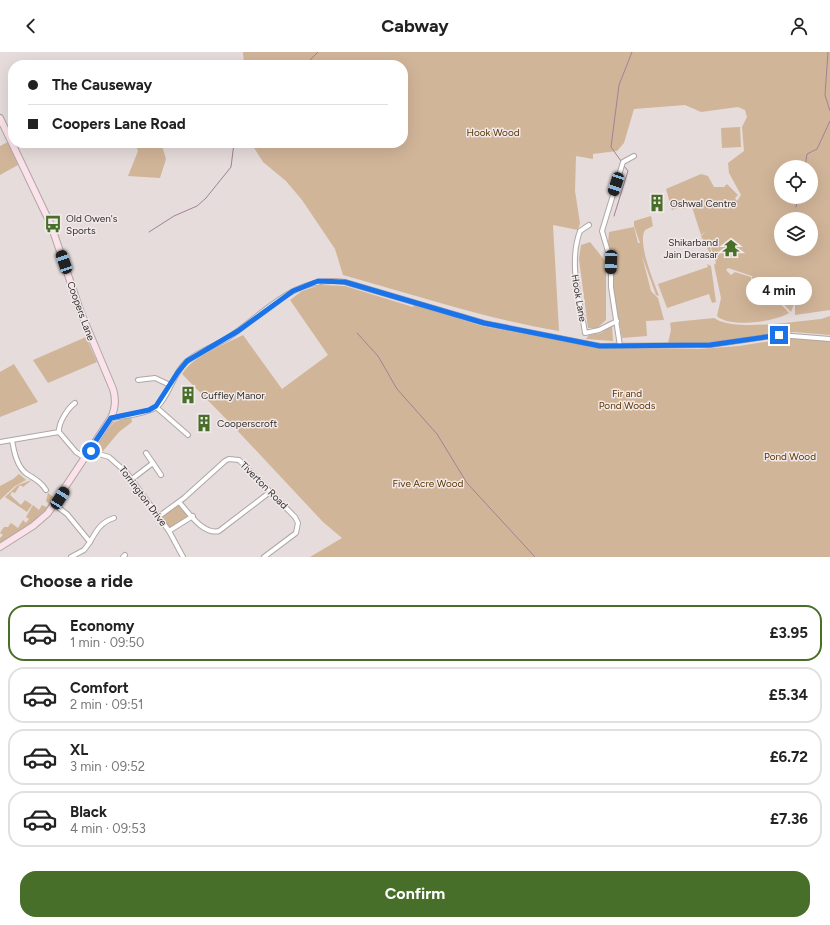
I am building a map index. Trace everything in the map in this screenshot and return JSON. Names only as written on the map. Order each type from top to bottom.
[{"type":"main road","name":"Coopers Lane","points":[[0,118],[8,135]]},
{"type":"main road","name":"Coopers Lane","points":[[14,148],[51,225],[84,320],[113,389],[115,404],[111,418]]},
{"type":"main road","points":[[0,547],[41,520],[55,505],[111,418]]},
{"type":"street","points":[[620,346],[611,287],[611,262],[602,231],[623,162],[634,156]]},
{"type":"street","name":"Hook Lane","points":[[588,225],[580,231],[575,246],[573,264],[585,332],[599,330],[617,321]]},
{"type":"street","points":[[111,418],[149,410],[156,406],[183,366],[194,356],[238,331],[293,291],[310,283],[325,280],[345,282],[484,323],[583,344],[600,346],[710,345],[779,335],[830,339]]},
{"type":"street","points":[[138,380],[155,378],[170,385]]},
{"type":"street","points":[[75,403],[70,406],[59,428],[59,432],[76,452],[85,458]]},
{"type":"street","points":[[156,406],[188,434]]},
{"type":"street","points":[[0,442],[59,432]]},
{"type":"street","points":[[12,440],[20,467],[26,473],[42,483],[46,490]]},
{"type":"street","name":"Torrington Drive","points":[[89,451],[114,460],[132,478],[169,531],[183,557]]},
{"type":"street","points":[[146,453],[161,475]]},
{"type":"street","name":"Tiverton Road","points":[[158,517],[179,502],[229,459],[241,461],[297,519],[298,528],[294,535],[264,557]]},
{"type":"street","points":[[132,478],[153,464]]},
{"type":"street","points":[[179,502],[207,530],[215,532],[219,531],[270,492]]},
{"type":"street","points":[[55,505],[67,514],[90,542]]},
{"type":"street","points":[[169,531],[193,516]]},
{"type":"street","points":[[71,557],[84,550],[99,527],[106,521],[114,518]]},
{"type":"green space","name":"Hook Wood","points":[[243,52],[830,52],[830,310],[795,315],[795,301],[791,312],[774,294],[769,298],[755,297],[752,276],[728,268],[726,270],[731,275],[735,272],[751,277],[754,298],[776,299],[789,313],[774,319],[741,323],[723,320],[717,316],[721,298],[714,265],[716,263],[708,239],[713,259],[701,236],[706,231],[701,235],[692,207],[683,209],[682,206],[672,210],[666,189],[701,174],[708,176],[714,187],[724,187],[727,184],[738,195],[735,198],[737,201],[741,195],[729,173],[728,163],[744,151],[742,127],[747,117],[745,110],[738,107],[701,112],[685,105],[634,109],[624,143],[617,151],[593,154],[593,159],[576,156],[575,191],[580,223],[578,230],[553,225],[559,331],[505,320],[451,306],[343,275],[335,249],[302,200],[286,181],[263,162],[254,148],[408,148],[408,60],[244,60]]},
{"type":"green space","points":[[740,127],[741,147],[722,148],[721,128]]},
{"type":"green space","points":[[8,142],[8,148],[11,148],[18,165],[0,175],[0,146]]},
{"type":"green space","points":[[137,148],[163,148],[166,159],[160,178],[128,176],[138,151]]},
{"type":"green space","points":[[651,216],[653,226],[645,230],[643,244],[647,263],[659,296],[656,295],[642,256],[651,291],[658,298],[664,320],[646,321],[647,336],[622,338],[613,287],[613,256],[608,243],[609,232],[634,227],[638,243],[640,243],[634,226],[634,221]]},
{"type":"green space","points":[[590,242],[606,262],[606,320],[597,328],[588,328],[579,259],[581,245]]},
{"type":"green space","points":[[707,264],[711,266],[716,302],[712,303],[709,294],[667,308],[658,284],[708,267]]},
{"type":"green space","points":[[320,285],[345,286],[482,326],[600,348],[699,349],[739,346],[797,337],[823,341],[830,340],[830,557],[310,557],[342,538],[323,522],[182,374],[187,367],[201,356],[243,335],[282,389],[328,355],[290,300],[302,291]]},
{"type":"green space","points":[[830,316],[830,335],[794,332],[710,343],[668,343],[671,330],[670,323],[674,322],[714,318],[723,322],[750,325],[821,319]]},
{"type":"green space","points":[[612,326],[613,341],[586,339],[589,335],[601,333]]},
{"type":"green space","points":[[86,337],[97,362],[48,383],[33,360]]},
{"type":"green space","points":[[14,364],[38,402],[0,417],[0,372]]},
{"type":"green space","points":[[131,417],[132,422],[119,432],[103,451],[96,449],[114,422]]},
{"type":"green space","points":[[19,474],[26,480],[15,486],[0,500],[0,486]]},
{"type":"green space","points":[[32,480],[23,487],[20,485],[15,493],[12,492],[10,495],[21,505],[25,500],[32,505],[27,512],[5,497],[18,485]]},
{"type":"green space","points":[[48,493],[55,498],[43,512],[30,524],[0,543],[0,538],[3,535],[0,533],[4,527],[8,527],[11,523],[18,528],[23,520],[26,523],[29,519],[26,517],[33,505],[39,510],[42,505],[46,507],[49,504],[46,501]]},
{"type":"green space","points":[[178,505],[189,516],[172,528],[169,527],[162,516]]},
{"type":"waterway","points":[[310,60],[318,52]]},
{"type":"waterway","points":[[621,161],[611,147],[619,85],[632,52]]},
{"type":"waterway","points":[[828,52],[825,95],[830,111]]},
{"type":"waterway","points":[[806,160],[807,154],[817,149],[830,121]]},
{"type":"waterway","points":[[149,232],[174,216],[197,206],[206,198],[231,167],[233,148]]},
{"type":"waterway","points":[[614,216],[628,171],[624,166]]},
{"type":"waterway","points":[[357,333],[378,356],[397,389],[437,434],[467,483],[535,557]]},
{"type":"place","name":"Oshwal Centre","points":[[657,203]]},
{"type":"place","name":"Old Owen's Sports","points":[[53,224]]},
{"type":"place","name":"Shikarband Jain Derasar","points":[[731,248]]},
{"type":"place","name":"Cuffley Manor","points":[[188,395]]},
{"type":"place","name":"Cooperscroft","points":[[204,423]]},
{"type":"route","points":[[91,451],[89,451],[111,418],[149,410],[159,404],[178,372],[187,361],[220,343],[293,291],[302,286],[318,281],[325,280],[345,282],[484,323],[583,344],[600,346],[710,345],[779,335]]},
{"type":"park label","name":"Fir and Pond Woods","points":[[627,398]]},
{"type":"park label","name":"Pond Wood","points":[[790,456]]},
{"type":"park label","name":"Five Acre Wood","points":[[428,483]]}]
